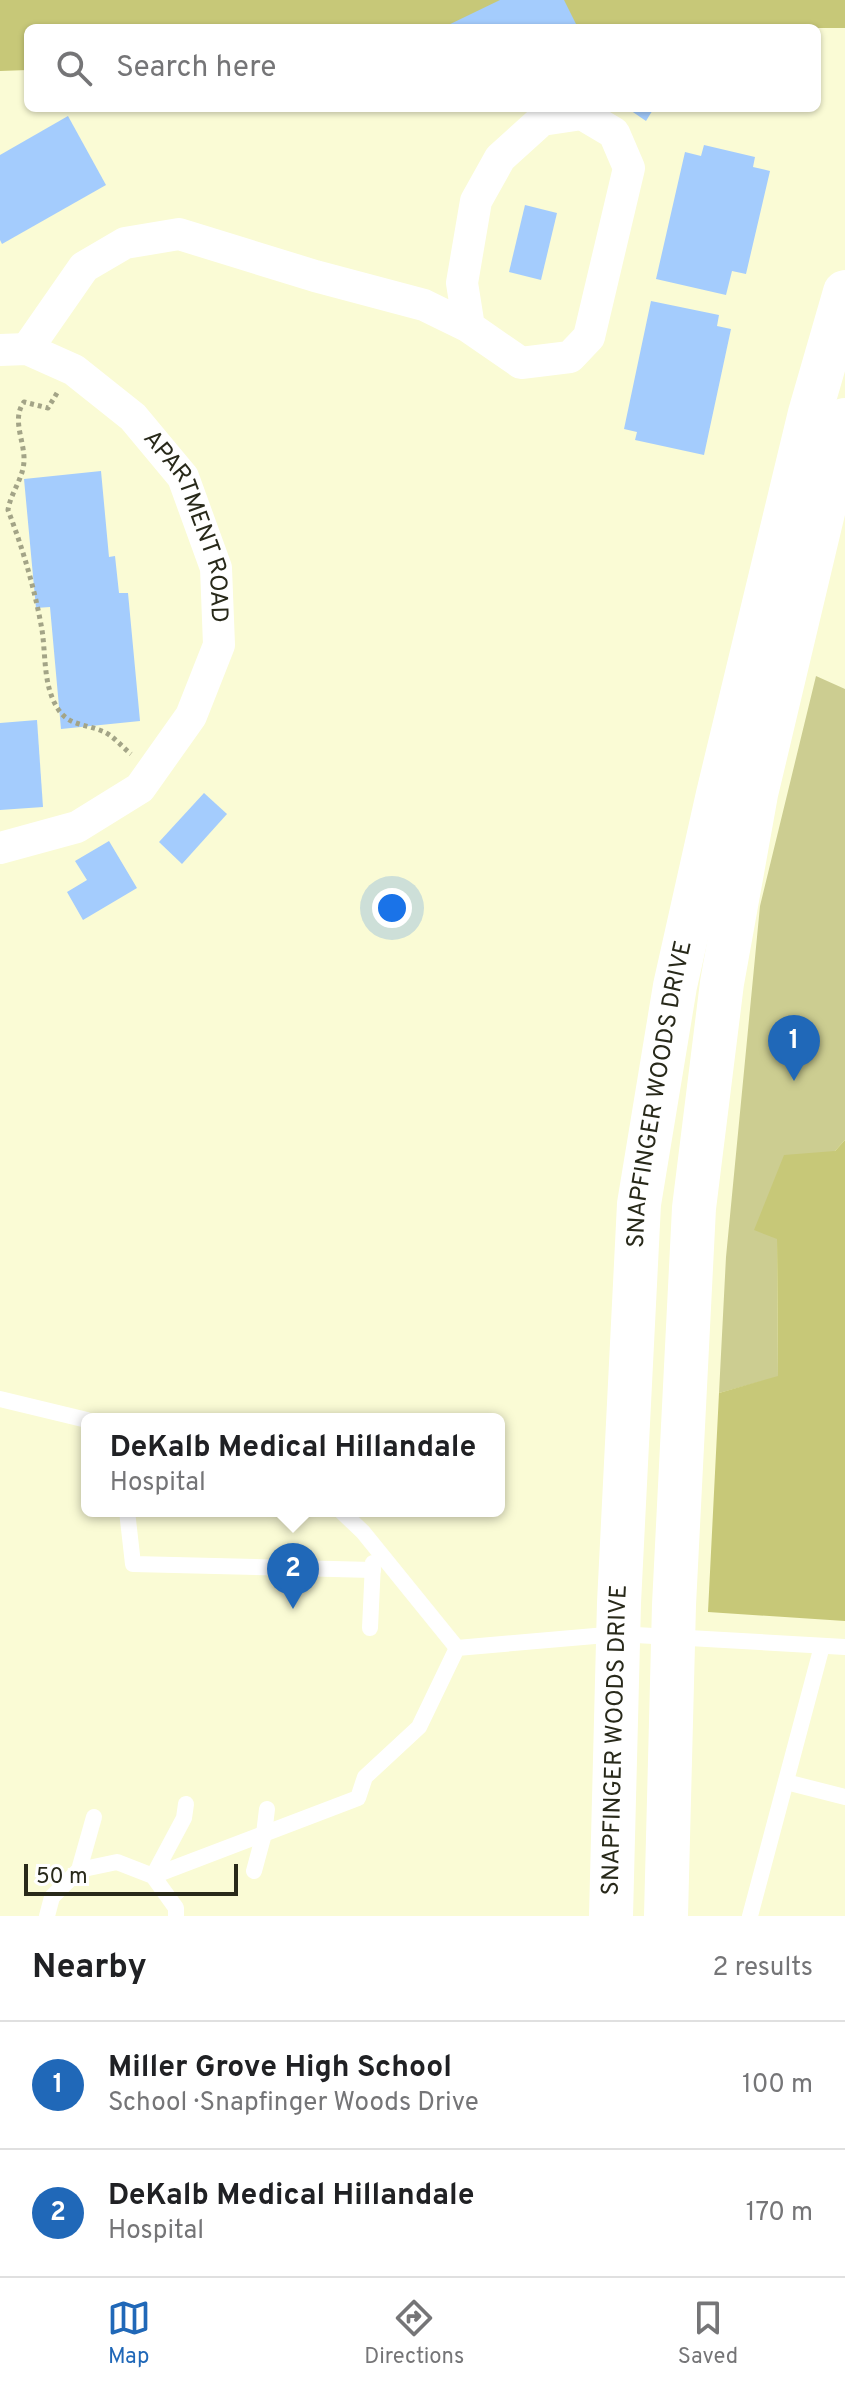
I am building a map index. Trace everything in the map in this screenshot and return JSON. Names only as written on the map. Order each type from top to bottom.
[{"type":"main road","name":"SNAPFINGER WOODS DRIVE","points":[[611,1916],[618,1634],[639,1204],[675,986],[718,794],[806,429],[845,292]]},
{"type":"main road","name":"SNAPFINGER WOODS DRIVE","points":[[666,1916],[673,1637],[694,1208],[722,983],[756,794],[845,420]]},
{"type":"street","name":"APARTMENT ROAD","points":[[0,848],[77,827],[140,788],[191,716],[219,645],[216,568],[183,477],[133,417],[74,370],[14,350],[84,267],[125,243],[179,234],[315,276],[424,305],[469,327],[521,363],[570,357],[589,337],[629,168],[614,133],[582,114],[542,120],[500,158],[476,201],[462,283],[469,327]]},
{"type":"lane","points":[[0,1399],[81,1419]]},
{"type":"lane","points":[[128,1517],[133,1564],[373,1570]]},
{"type":"lane","points":[[347,1517],[374,1545],[457,1648]]},
{"type":"lane","points":[[370,1628],[374,1545]]},
{"type":"lane","points":[[457,1648],[618,1634],[845,1647]]},
{"type":"lane","points":[[750,1916],[822,1646]]},
{"type":"lane","points":[[153,1876],[358,1798],[365,1777],[419,1727],[457,1648]]},
{"type":"lane","points":[[786,1782],[845,1797]]},
{"type":"lane","points":[[153,1876],[184,1818],[186,1804]]},
{"type":"lane","points":[[254,1871],[267,1809]]},
{"type":"lane","points":[[47,1916],[52,1897],[79,1870],[94,1817]]},
{"type":"lane","points":[[79,1870],[117,1862],[153,1876],[176,1908],[176,1916]]},
{"type":"path","points":[[74,370],[48,408],[24,402],[21,405],[18,415],[24,469],[8,510],[30,580],[42,629],[46,673],[59,710],[70,721],[103,731],[151,773]]},
{"type":"path","points":[[0,508],[8,510]]},
{"type":"green space","points":[[816,676],[845,689],[845,1140],[777,1238],[778,1377],[719,1393],[726,1257],[760,906]]},
{"type":"shaded area","points":[[0,0],[845,0],[845,28],[821,28],[821,24],[24,24],[24,70],[0,71]]},
{"type":"shaded area","points":[[845,1140],[845,1621],[708,1612],[719,1393],[778,1376],[777,1239],[754,1230],[784,1155],[835,1151]]},
{"type":"building","points":[[500,0],[564,0],[576,24],[450,24]]},
{"type":"building","points":[[633,112],[652,112],[646,121]]},
{"type":"building","points":[[68,116],[106,185],[2,244],[0,155]]},
{"type":"building","points":[[704,145],[755,157],[753,167],[770,171],[746,274],[732,271],[726,295],[656,279],[685,152],[701,156]]},
{"type":"building","points":[[525,205],[557,213],[541,280],[509,272]]},
{"type":"building","points":[[651,301],[719,315],[717,326],[731,329],[704,455],[635,440],[637,432],[624,429]]},
{"type":"building","points":[[101,471],[109,557],[115,556],[119,593],[128,593],[140,721],[61,729],[50,607],[36,608],[24,479]]},
{"type":"building","points":[[37,720],[43,807],[0,810],[0,723]]},
{"type":"building","points":[[204,793],[227,814],[182,864],[159,842]]},
{"type":"building","points":[[109,841],[137,888],[83,920],[67,892],[87,880],[75,861]]},
{"type":"place","name":"Miller Grove High School","points":[[794,1081]]},
{"type":"place","name":"DeKalb Medical Hillandale","points":[[293,1609]]}]
